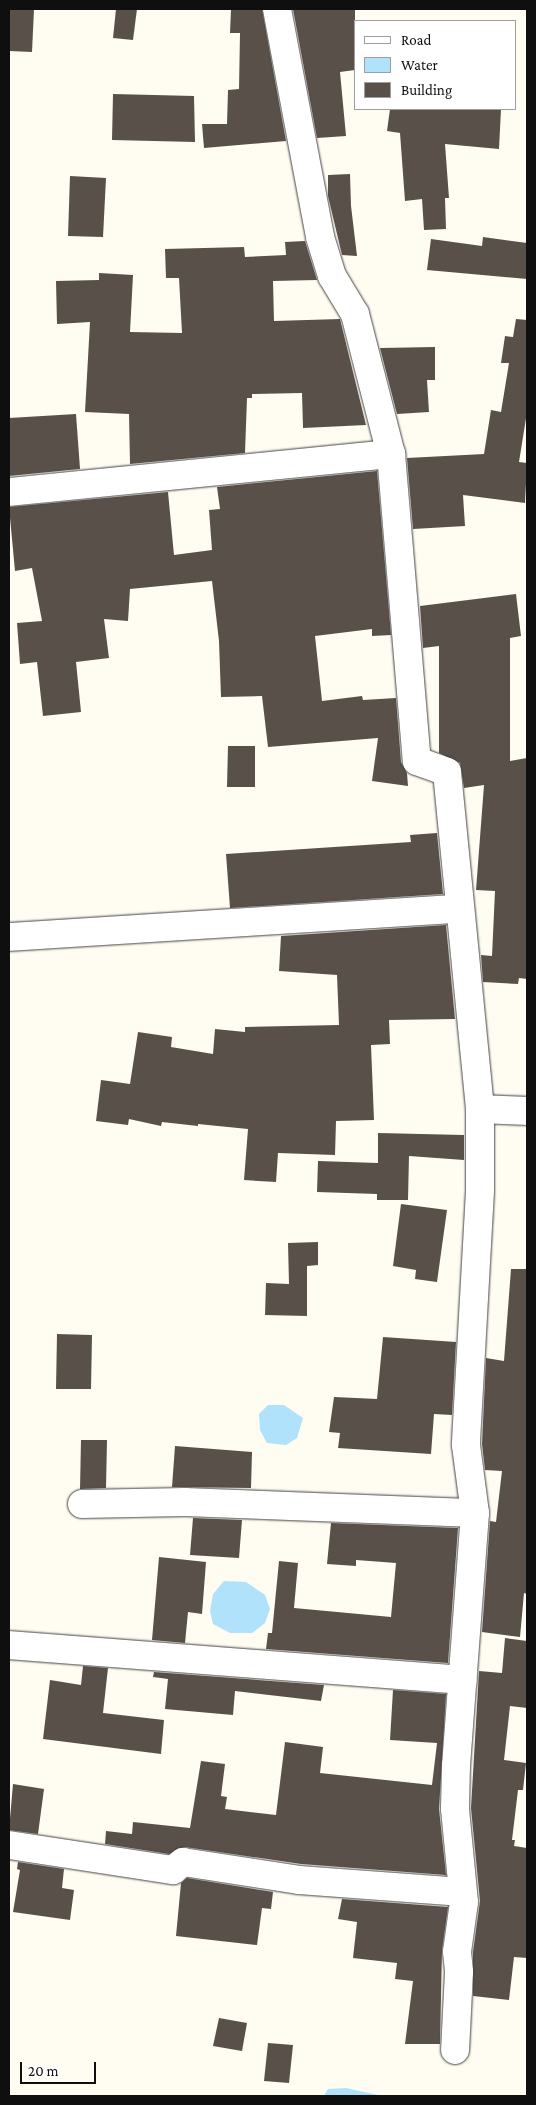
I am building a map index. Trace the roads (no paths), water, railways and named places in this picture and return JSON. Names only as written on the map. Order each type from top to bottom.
[{"type":"street","points":[[277,9],[320,237],[332,276],[355,314],[391,454],[417,761],[447,772],[459,910],[480,1109],[480,1191],[466,1446],[474,1513],[455,1809],[463,1892],[456,1952],[459,1972],[455,2050]]},
{"type":"street","points":[[9,492],[391,454]]},
{"type":"street","points":[[9,937],[459,910]]},
{"type":"street","points":[[480,1109],[527,1111]]},
{"type":"street","points":[[82,1504],[185,1502],[474,1513]]},
{"type":"street","points":[[9,1645],[201,1658],[463,1680]]},
{"type":"street","points":[[9,1845],[173,1870],[183,1862],[299,1880],[463,1892]]},
{"type":"water","points":[[268,1405],[284,1405],[303,1418],[297,1438],[286,1445],[267,1443],[260,1430],[259,1414]]},
{"type":"water","points":[[224,1581],[246,1582],[265,1595],[270,1609],[265,1623],[252,1633],[230,1633],[213,1624],[210,1611],[213,1594]]},
{"type":"water","points":[[346,2088],[380,2096],[324,2096],[328,2089]]}]
